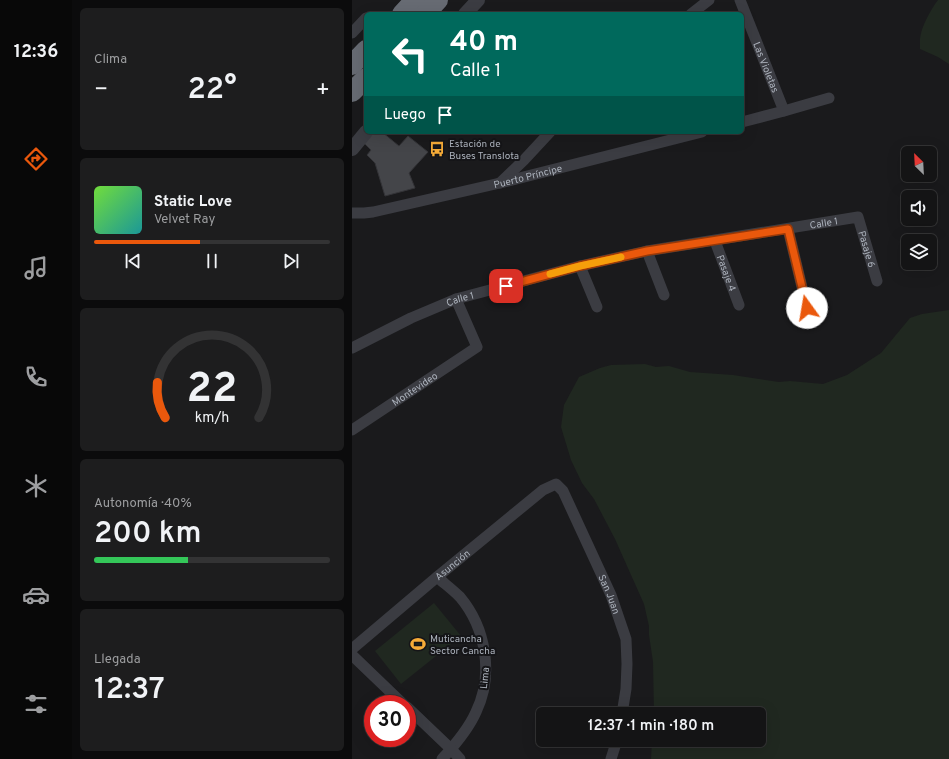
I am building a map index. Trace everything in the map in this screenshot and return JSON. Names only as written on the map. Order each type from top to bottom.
[{"type":"highway","points":[[404,12],[415,0]]},
{"type":"highway","points":[[427,12],[438,0]]},
{"type":"highway","points":[[352,65],[364,52]]},
{"type":"highway","points":[[352,92],[364,80]]},
{"type":"street","points":[[467,12],[478,0]]},
{"type":"street","points":[[694,12],[709,0]]},
{"type":"street","name":"Las Violetas","points":[[740,0],[784,111]]},
{"type":"street","points":[[352,33],[364,20]]},
{"type":"street","points":[[744,121],[829,98]]},
{"type":"street","points":[[352,149],[364,134]]},
{"type":"street","points":[[500,183],[548,134]]},
{"type":"street","name":"Puerto Príncipe","points":[[352,213],[373,212],[500,183],[694,134]]},
{"type":"street","name":"Calle 1","points":[[352,348],[411,318],[456,299],[580,266],[647,251],[858,217]]},
{"type":"street","name":"Pasaje 6","points":[[858,217],[877,281]]},
{"type":"street","points":[[788,229],[807,308]]},
{"type":"street","name":"Pasaje 4","points":[[715,241],[739,305]]},
{"type":"street","points":[[647,251],[664,295]]},
{"type":"street","points":[[580,266],[596,307]]},
{"type":"street","name":"Montevideo","points":[[352,430],[477,347],[456,299]]},
{"type":"street","name":"Asunción","points":[[352,649],[543,490],[556,484]]},
{"type":"street","name":"San Juan","points":[[556,484],[563,491],[602,574],[614,601],[626,639],[626,689],[623,707]]},
{"type":"street","name":"Lima","points":[[437,577],[460,597],[476,622],[481,637],[486,667],[485,682],[477,711],[470,725],[442,759]]},
{"type":"street","points":[[354,662],[392,695]]},
{"type":"street","points":[[416,716],[460,759]]},
{"type":"street","points":[[611,759],[615,747]]},
{"type":"shaded area","points":[[938,0],[949,0],[949,64],[920,49],[922,29],[929,13]]},
{"type":"shaded area","points":[[949,310],[949,759],[651,759],[652,747],[766,747],[766,707],[654,707],[653,662],[649,626],[644,604],[615,539],[594,499],[582,483],[571,460],[561,427],[564,405],[579,377],[611,365],[645,364],[656,367],[669,366],[690,372],[733,375],[779,382],[790,381],[823,384],[847,375],[881,353],[910,318],[922,314]]},
{"type":"shaded area","name":"Muticancha Sector Cancha","points":[[434,603],[461,636],[401,684],[375,651]]},
{"type":"building","points":[[369,134],[384,134],[399,146],[408,136],[428,152],[409,173],[415,188],[385,196],[375,163],[367,155],[371,150],[362,141]]},
{"type":"slow traffic","points":[[550,274],[621,257]]},
{"type":"place","name":"Estación de Buses Translota","points":[[437,149]]},
{"type":"place","name":"Muticancha Sector Cancha","points":[[418,644]]},
{"type":"route","points":[[506,286],[580,266],[647,251],[788,229],[807,308]]}]
